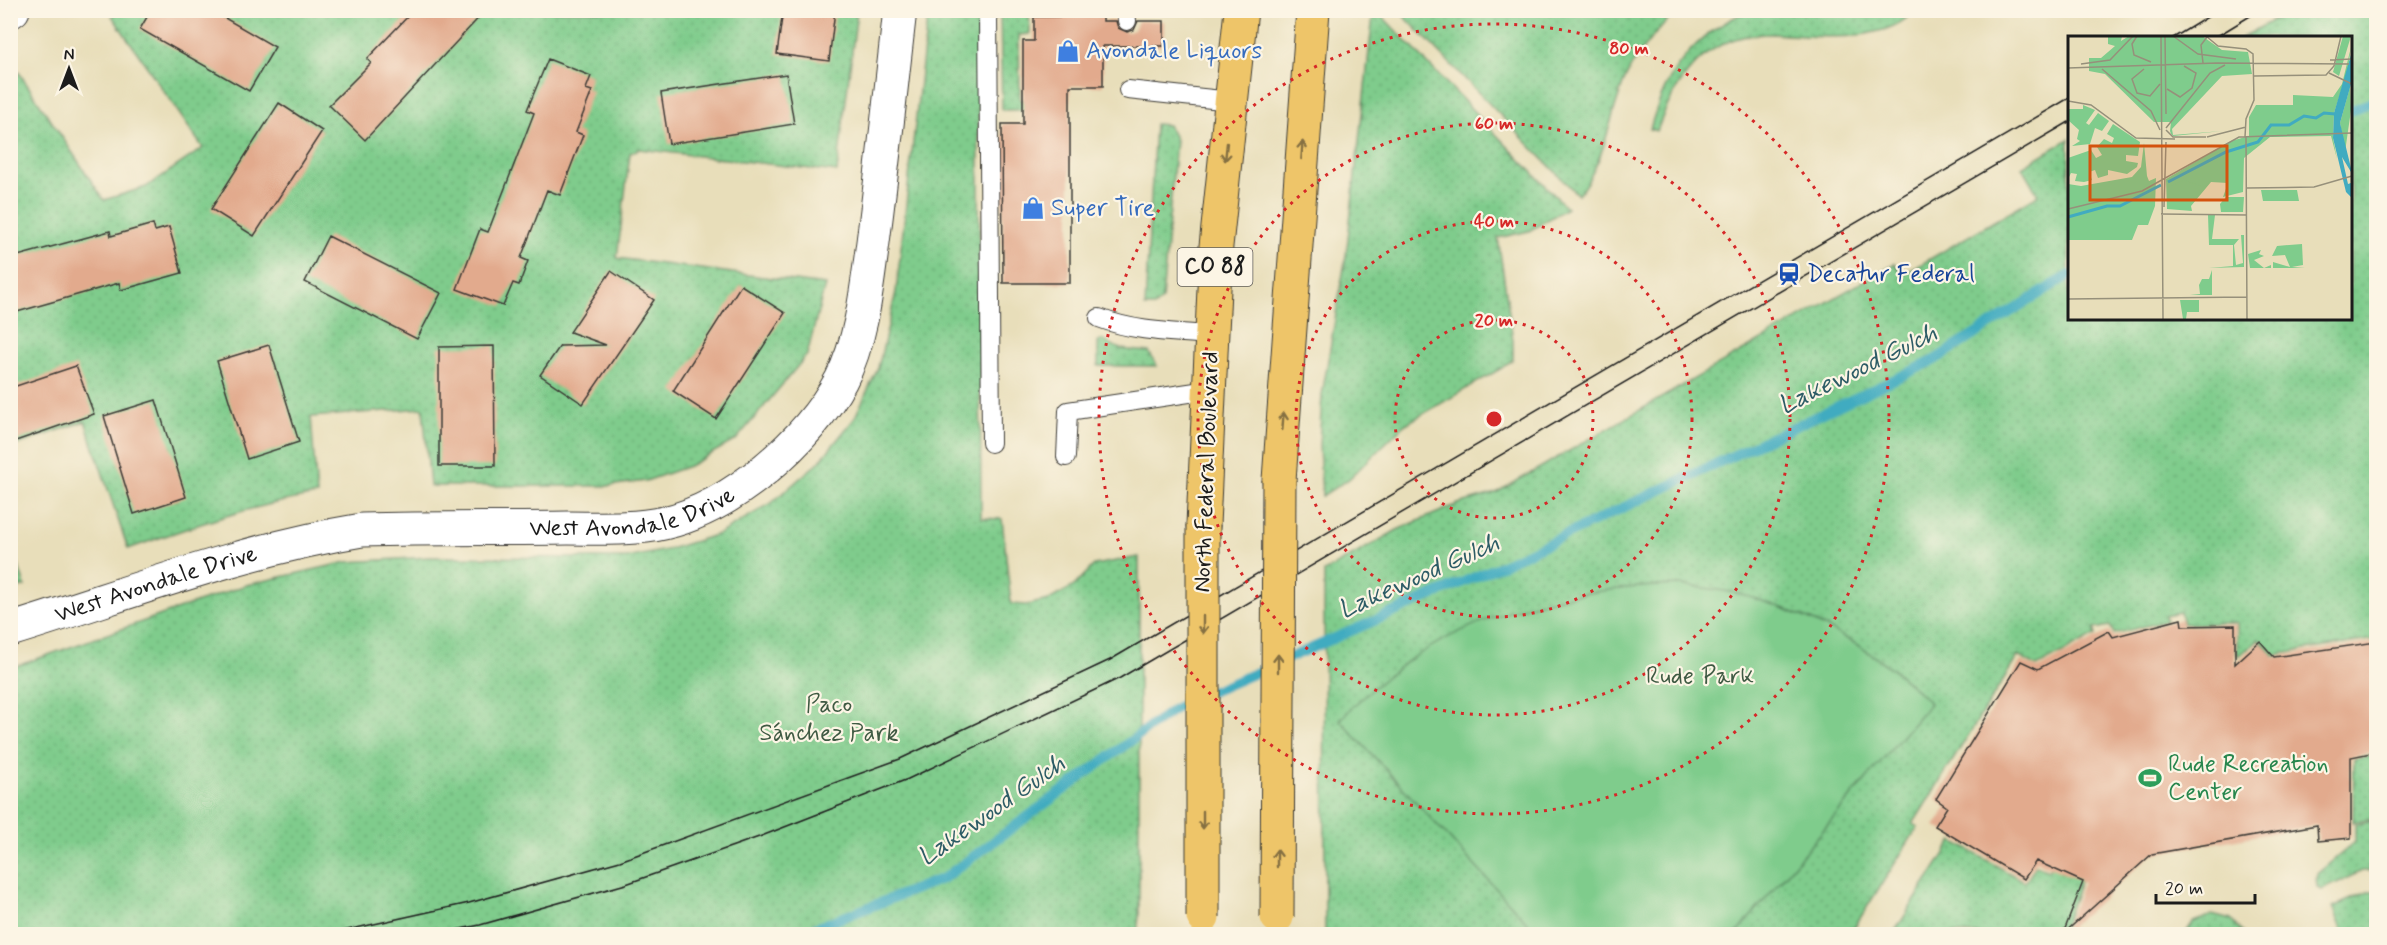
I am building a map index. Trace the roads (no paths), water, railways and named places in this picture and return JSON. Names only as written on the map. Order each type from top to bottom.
[{"type":"main road","name":"North Federal Boulevard","points":[[1204,926],[1203,525],[1216,246],[1241,10]]},
{"type":"main road","points":[[1277,926],[1279,480],[1313,10]]},
{"type":"street","name":"West Avondale Drive","points":[[10,630],[253,553],[326,536],[377,530],[586,528],[663,523],[719,500],[745,484],[768,467],[809,424],[841,379],[850,357],[869,270],[900,10]]},
{"type":"lane","points":[[988,10],[991,443]]},
{"type":"lane","points":[[1128,90],[1231,100]]},
{"type":"lane","points":[[1099,318],[1119,326],[1142,330],[1211,335]]},
{"type":"lane","points":[[1066,457],[1068,411],[1209,390]]},
{"type":"waterway","name":"Lakewood Gulch","points":[[2351,111],[2376,100]]},
{"type":"waterway","name":"Lakewood Gulch","points":[[800,934],[944,878],[1177,707],[1500,566],[1933,361],[2068,276]]},
{"type":"tram line","points":[[2176,36],[2219,10]]},
{"type":"tram line","points":[[2217,36],[2260,10]]},
{"type":"tram line","points":[[329,934],[469,903],[620,861],[900,759],[1110,660],[2068,99]]},
{"type":"tram line","points":[[436,934],[480,925],[626,884],[759,837],[908,779],[1120,678],[2068,123]]},
{"type":"place","name":"Avondale Liquors","points":[[1068,51]]},
{"type":"place","name":"Super Tire","points":[[1033,208]]},
{"type":"place","name":"Decatur Federal","points":[[1789,274]]},
{"type":"place","name":"Rude Recreation Center","points":[[2150,778]]},
{"type":"park label","name":"Rude Park","points":[[1700,676]]},
{"type":"park label","name":"Paco Sánchez Park","points":[[829,719]]}]
